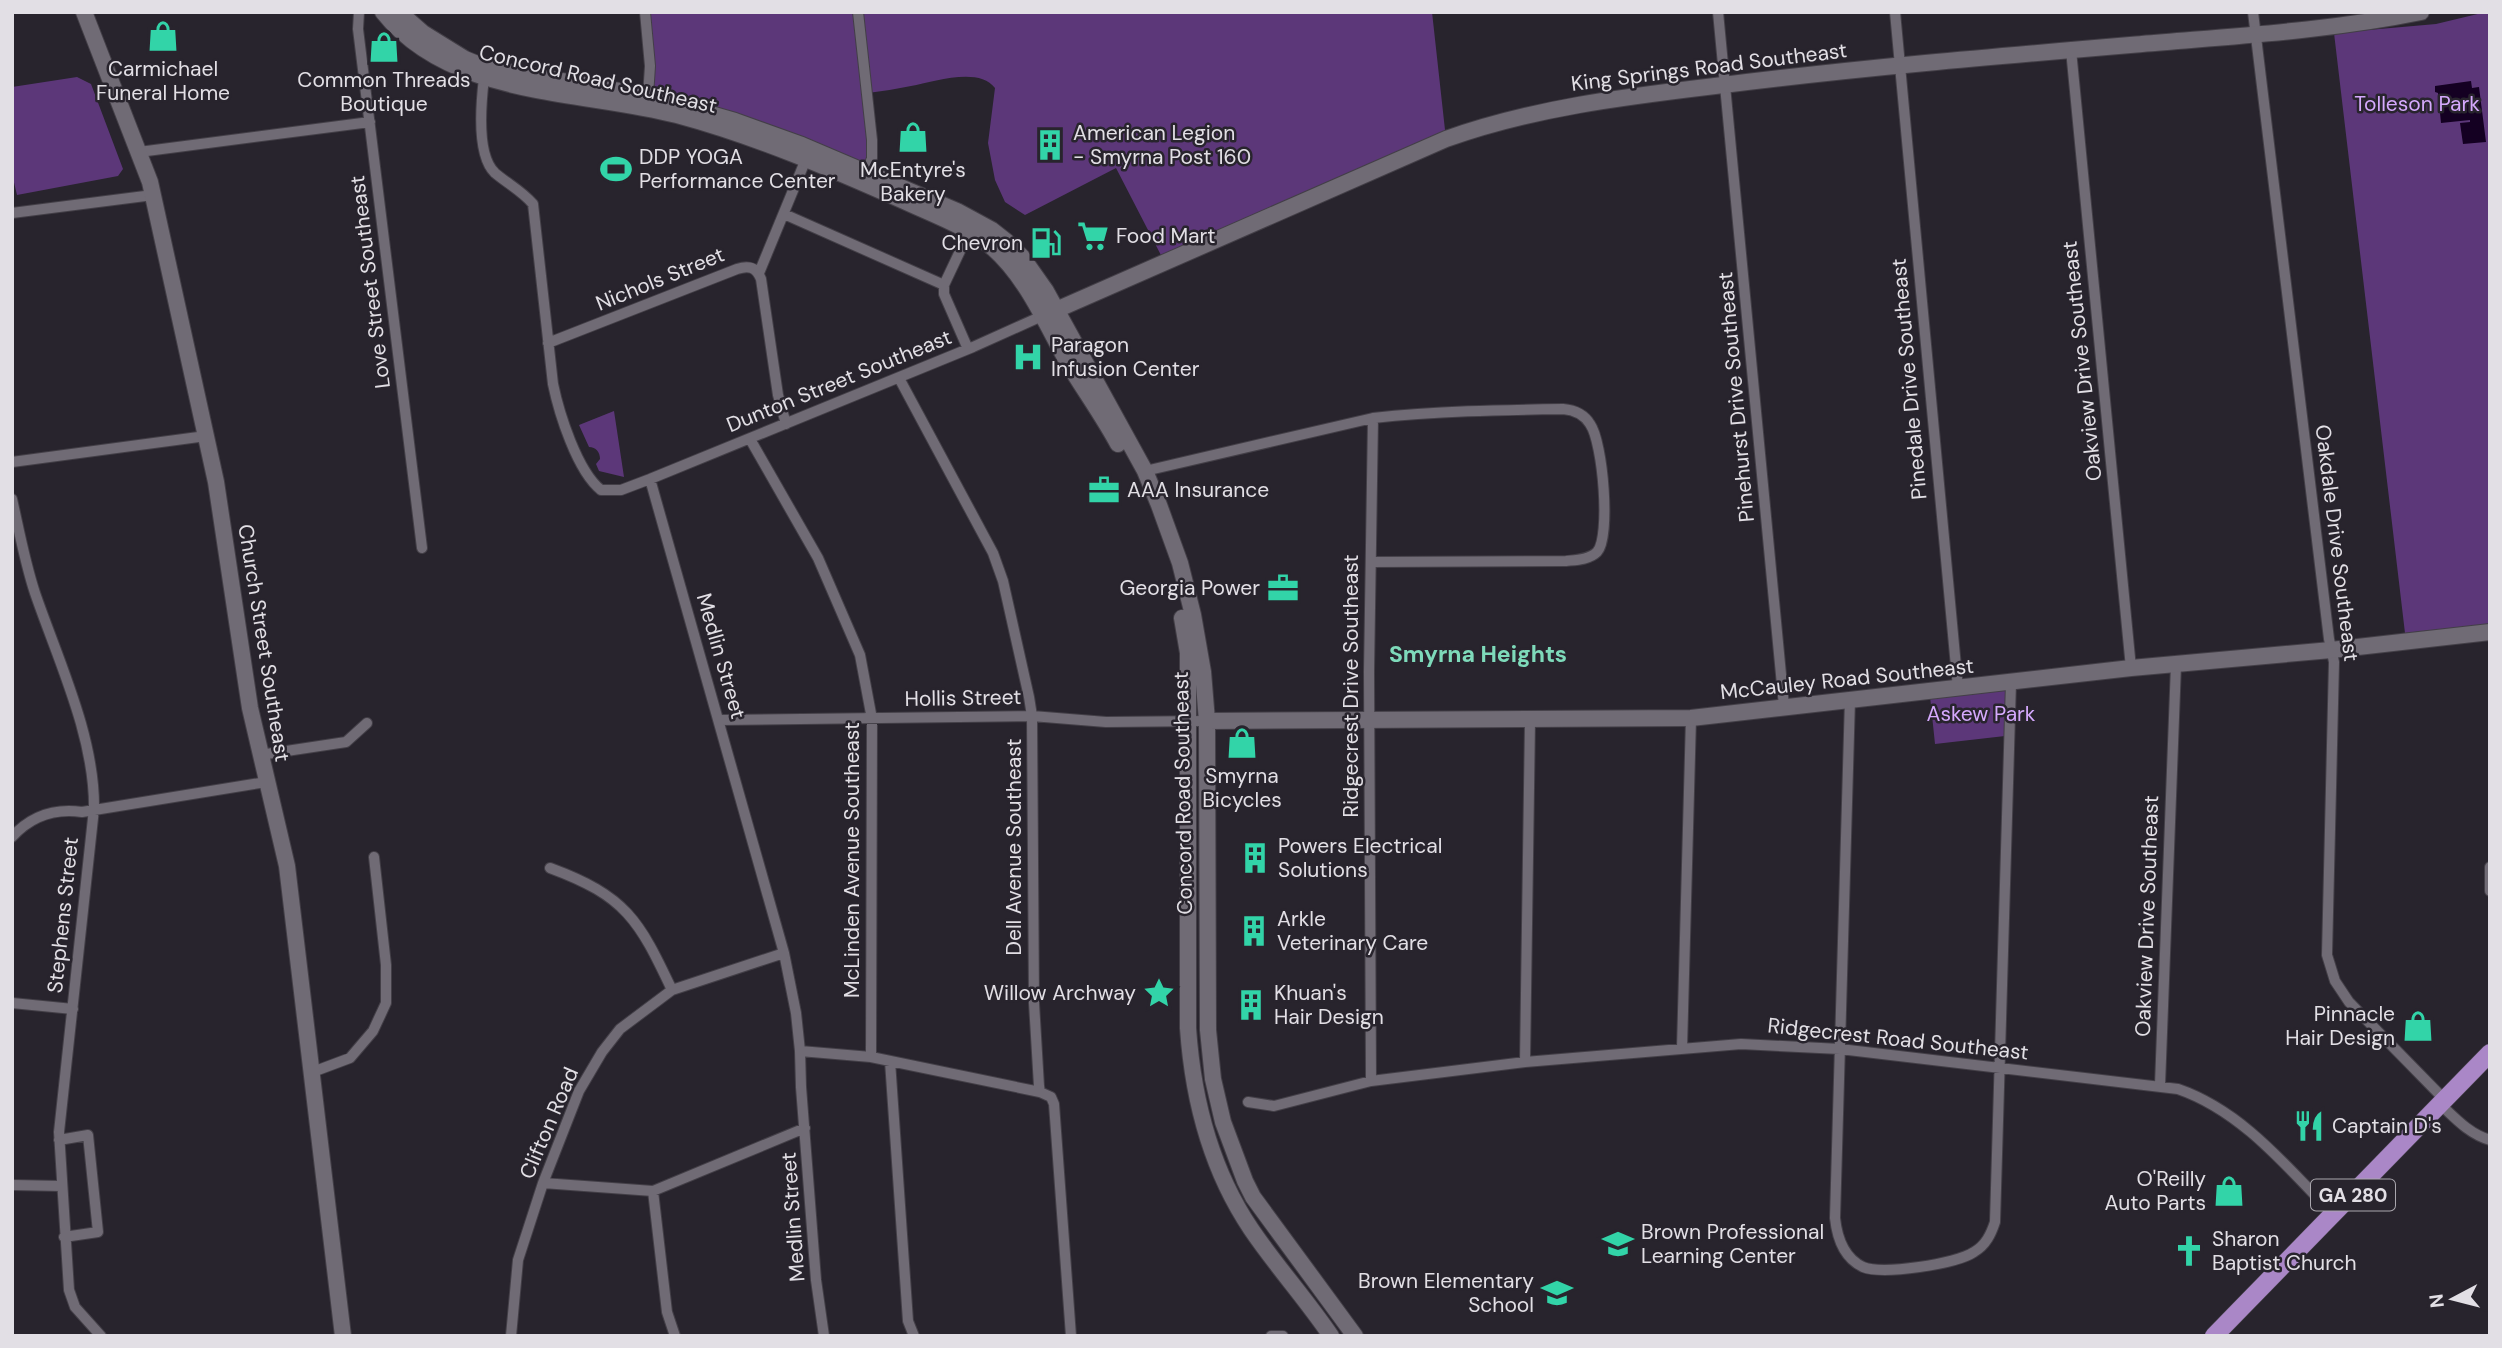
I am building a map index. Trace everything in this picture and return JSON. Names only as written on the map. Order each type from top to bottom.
[{"type":"main road","name":"GA 280","points":[[2214,1336],[2490,1053]]},
{"type":"street","name":"Church Street Southeast","points":[[84,12],[153,195],[224,526],[248,698],[287,866],[343,1336]]},
{"type":"street","name":"Love Street Southeast","points":[[359,12],[358,29],[422,548]]},
{"type":"street","name":"Concord Road Southeast","points":[[383,12],[410,38],[433,54],[484,78],[676,115],[754,139],[923,209],[969,232],[993,248],[1049,313],[1145,471],[1170,533],[1186,586],[1199,648],[1207,721],[1208,1030],[1213,1079],[1230,1147],[1253,1197],[1355,1336]]},
{"type":"street","name":"Concord Road Southeast","points":[[399,12],[445,49],[487,68],[648,96],[768,132],[867,172],[957,211],[992,230],[1022,257],[1035,274],[1049,313],[1135,475],[1170,566],[1186,637],[1188,1028],[1199,1109],[1220,1174],[1242,1215],[1331,1336]]},
{"type":"street","points":[[645,12],[650,66],[648,96]]},
{"type":"street","points":[[858,12],[872,140],[872,158],[867,172]]},
{"type":"street","name":"Pinehurst Drive Southeast","points":[[1718,12],[1784,706]]},
{"type":"street","name":"Pinedale Drive Southeast","points":[[1895,12],[1958,688]]},
{"type":"street","name":"Oakdale Drive Southeast","points":[[2253,12],[2334,662],[2326,928],[2330,966],[2349,1002],[2467,1129],[2490,1140]]},
{"type":"street","name":"King Springs Road Southeast","points":[[1049,313],[1469,131],[1563,106],[1726,84],[2257,34],[2420,12]]},
{"type":"street","name":"Oakview Drive Southeast","points":[[2071,50],[2131,668]]},
{"type":"street","points":[[484,78],[483,146],[488,164],[495,173],[525,194],[536,212],[553,384],[564,425],[584,467],[601,490],[612,491],[650,480]]},
{"type":"street","points":[[139,152],[370,122]]},
{"type":"street","points":[[786,424],[759,274],[806,159]]},
{"type":"street","points":[[12,213],[153,195]]},
{"type":"street","points":[[784,215],[944,285]]},
{"type":"street","points":[[968,349],[944,294],[944,285],[969,232]]},
{"type":"street","name":"Nichols Street","points":[[548,343],[737,269],[750,267],[759,274]]},
{"type":"street","name":"Dunton Street Southeast","points":[[650,480],[1049,313]]},
{"type":"street","name":"Dell Avenue Southeast","points":[[899,378],[993,553],[1003,581],[1032,716],[1034,1003],[1040,1092],[1051,1097],[1054,1104],[1071,1336]]},
{"type":"street","points":[[1145,471],[1373,418],[1454,411],[1573,410],[1591,424],[1602,470],[1604,529],[1597,552],[1580,560],[1371,562]]},
{"type":"street","name":"Ridgecrest Drive Southeast","points":[[1371,1081],[1369,720],[1373,418]]},
{"type":"street","points":[[12,462],[206,436]]},
{"type":"street","name":"McLinden Avenue Southeast","points":[[750,439],[818,558],[860,655],[872,719],[871,1057]]},
{"type":"street","name":"Medlin Street","points":[[650,480],[784,953],[796,1013],[800,1051],[816,1280],[824,1336]]},
{"type":"street","name":"Stephens Street","points":[[12,499],[34,591],[55,645],[93,769],[94,809],[60,1140],[69,1290],[75,1307],[101,1336]]},
{"type":"street","name":"McCauley Road Southeast","points":[[1207,721],[1691,718],[2131,668],[2490,632]]},
{"type":"street","name":"Oakview Drive Southeast","points":[[2160,1085],[2176,665]]},
{"type":"street","points":[[1850,699],[1835,1202],[1837,1230],[1845,1251],[1861,1266],[1878,1269],[1935,1263],[1966,1256],[1986,1243],[1991,1234],[1996,1211],[2011,682]]},
{"type":"street","name":"Hollis Street","points":[[720,720],[1032,716],[1105,722],[1207,721]]},
{"type":"street","points":[[1682,1048],[1691,718]]},
{"type":"street","points":[[1525,1062],[1530,720]]},
{"type":"street","points":[[260,755],[346,742],[367,723]]},
{"type":"street","points":[[12,819],[16,834],[31,821],[59,810],[82,811],[266,782]]},
{"type":"street","points":[[310,1073],[350,1058],[373,1031],[386,1003],[386,965],[374,857]]},
{"type":"street","points":[[2490,867],[2490,891]]},
{"type":"street","points":[[550,868],[595,888],[615,900],[629,914],[648,938],[672,990]]},
{"type":"street","name":"Clifton Road","points":[[511,1336],[518,1260],[543,1183],[579,1091],[601,1052],[620,1029],[672,990],[784,953]]},
{"type":"street","points":[[12,1003],[73,1009]]},
{"type":"street","name":"Ridgecrest Road Southeast","points":[[1248,1102],[1274,1106],[1371,1081],[1525,1062],[1762,1044],[1840,1049],[2160,1085],[2194,1094],[2224,1111],[2257,1137],[2333,1214]]},
{"type":"street","points":[[800,1051],[871,1057],[1040,1092]]},
{"type":"street","points":[[890,1061],[908,1321],[914,1336]]},
{"type":"street","points":[[543,1183],[653,1191],[805,1128]]},
{"type":"street","points":[[60,1140],[88,1135],[97,1232],[64,1237]]},
{"type":"street","points":[[12,1185],[61,1186]]},
{"type":"street","points":[[653,1191],[667,1312],[675,1336]]},
{"type":"street","points":[[1271,1336],[1283,1336]]},
{"type":"green space","points":[[644,12],[1432,12],[1446,139],[1164,261],[1116,168],[1025,215],[1005,202],[995,180],[988,143],[995,88],[988,81],[955,77],[868,93],[872,140],[866,176],[647,102]]},
{"type":"green space","name":"Tolleson Park","points":[[2490,12],[2490,624],[2405,633],[2334,33],[2436,24]]},
{"type":"green space","points":[[77,77],[91,84],[123,169],[118,176],[17,195],[12,174],[12,87]]},
{"type":"green space","points":[[614,411],[624,477],[599,471],[596,464],[600,459],[599,454],[596,449],[589,447],[579,425]]},
{"type":"green space","name":"Askew Park","points":[[2004,688],[2005,736],[1935,744],[1930,696]]},
{"type":"shaded area","points":[[2471,81],[2472,88],[2479,87],[2486,142],[2463,144],[2460,123],[2470,120],[2441,123],[2435,86]]},
{"type":"place","name":"Carmichael Funeral Home","points":[[163,36]]},
{"type":"place","name":"Common Threads Boutique","points":[[384,47]]},
{"type":"place","name":"McEntyre's Bakery","points":[[913,137]]},
{"type":"place","name":"American Legion - Smyrna Post 160","points":[[1050,145]]},
{"type":"place","name":"DDP YOGA Performance Center","points":[[616,169]]},
{"type":"place","name":"Food Mart","points":[[1093,236]]},
{"type":"place","name":"Chevron","points":[[1046,243]]},
{"type":"place","name":"Paragon Infusion Center","points":[[1028,357]]},
{"type":"place","name":"AAA Insurance","points":[[1104,490]]},
{"type":"place","name":"Georgia Power","points":[[1283,588]]},
{"type":"place","name":"Smyrna Bicycles","points":[[1242,743]]},
{"type":"place","name":"Powers Electrical Solutions","points":[[1255,858]]},
{"type":"place","name":"Arkle Veterinary Care","points":[[1254,931]]},
{"type":"place","name":"Willow Archway","points":[[1159,993]]},
{"type":"place","name":"Khuan's Hair Design","points":[[1251,1005]]},
{"type":"place","name":"Pinnacle Hair Design","points":[[2418,1026]]},
{"type":"place","name":"Captain D's","points":[[2309,1126]]},
{"type":"place","name":"O'Reilly Auto Parts","points":[[2229,1191]]},
{"type":"place","name":"Brown Professional Learning Center","points":[[1618,1244]]},
{"type":"place","name":"Sharon Baptist Church","points":[[2189,1251]]},
{"type":"place","name":"Brown Elementary School","points":[[1557,1293]]},
{"type":"district","name":"Smyrna Heights","points":[[1478,654]]}]
